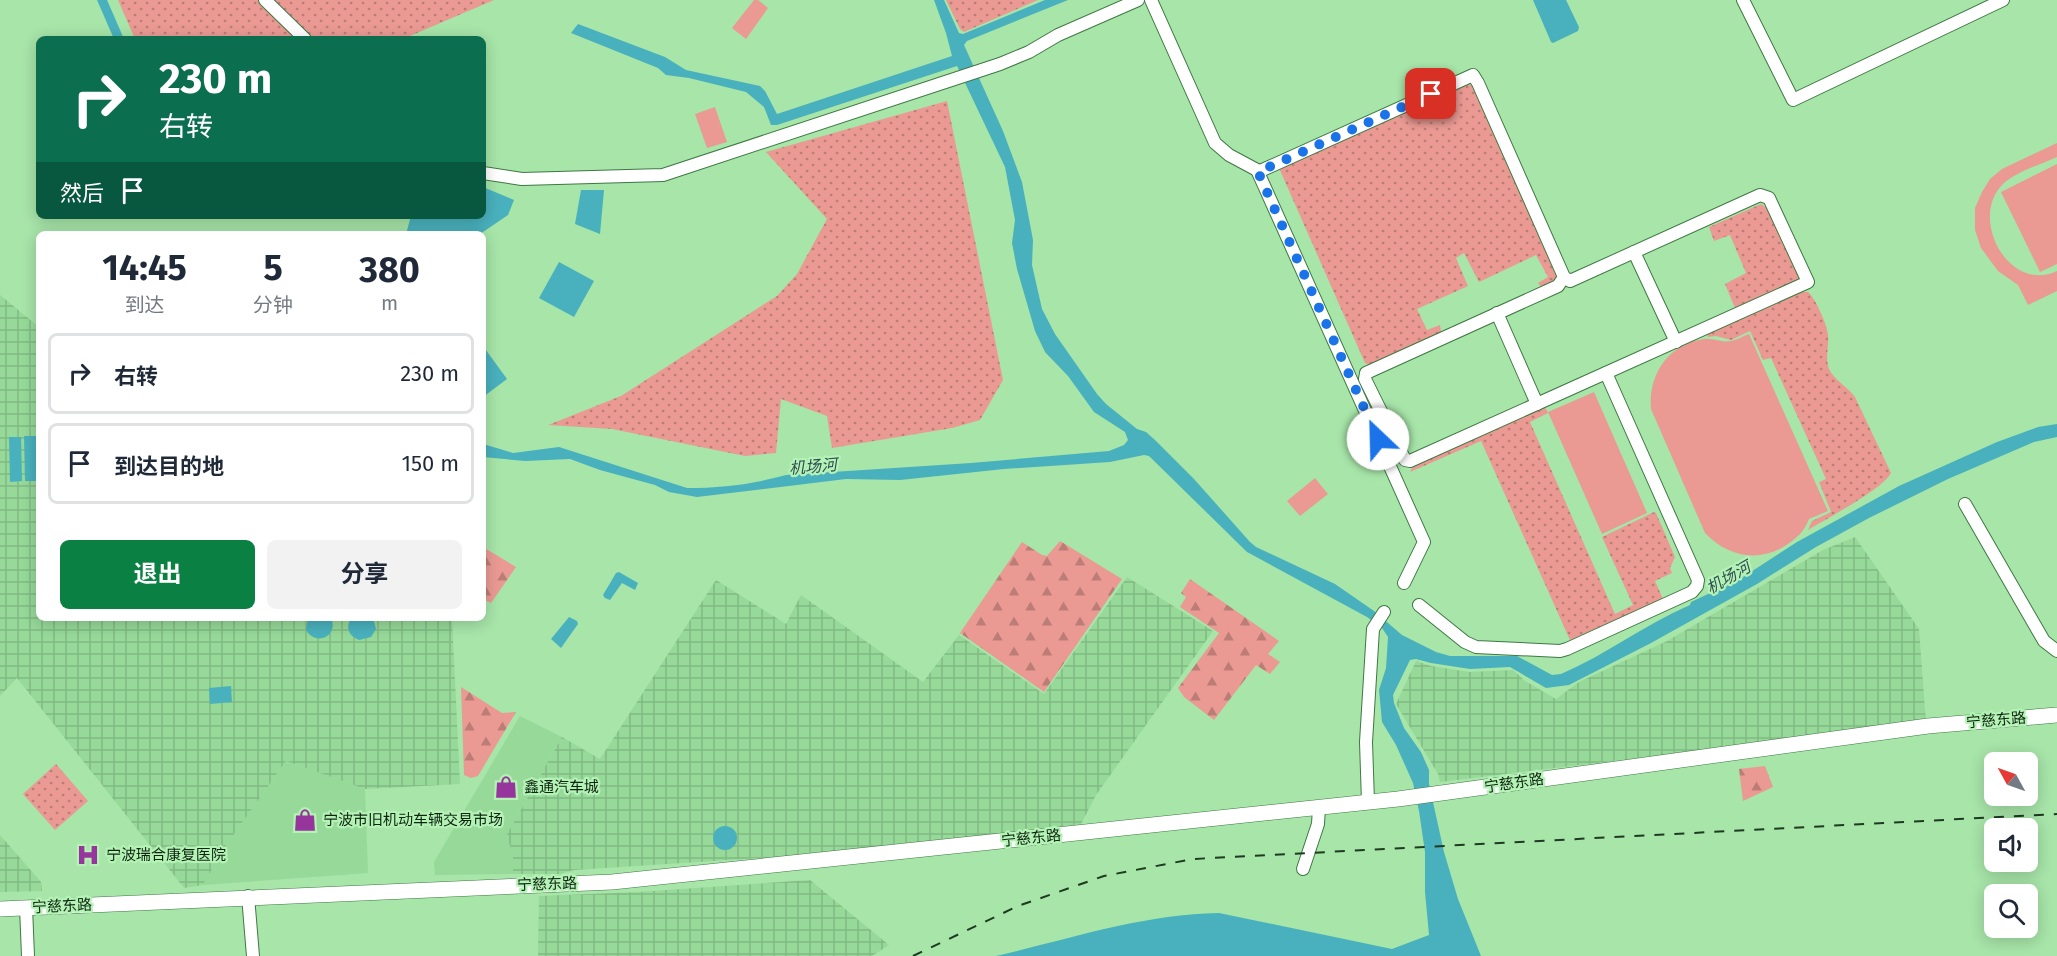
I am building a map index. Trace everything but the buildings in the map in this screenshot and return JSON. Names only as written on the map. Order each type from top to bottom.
[{"type":"main road","name":"宁慈东路","points":[[0,909],[612,882],[1398,799],[1928,726],[2057,715]]},
{"type":"street","points":[[265,0],[302,36]]},
{"type":"street","points":[[486,173],[522,179],[663,175],[1000,64],[1029,52],[1058,34],[1138,0]]},
{"type":"street","points":[[1151,0],[1215,143],[1258,172],[1424,542],[1404,583]]},
{"type":"street","points":[[1743,0],[1793,100],[2003,0]]},
{"type":"street","points":[[1258,172],[1473,75],[1564,278],[1570,281],[1760,195],[1769,198],[1808,282],[1410,461],[1405,460],[1365,379],[1366,373],[1558,286],[1564,278]]},
{"type":"street","points":[[1634,252],[1676,342]]},
{"type":"street","points":[[1497,314],[1537,404]]},
{"type":"street","points":[[1419,605],[1464,642],[1476,647],[1560,651],[1692,592],[1697,586],[1698,580],[1606,373]]},
{"type":"street","points":[[1965,504],[2044,640],[2057,651]]},
{"type":"street","points":[[1368,802],[1366,741],[1373,629],[1384,612]]},
{"type":"street","points":[[1304,869],[1318,824],[1319,807]]},
{"type":"street","points":[[248,897],[254,956]]},
{"type":"street","points":[[26,907],[28,956]]},
{"type":"shaded area","points":[[0,295],[36,325],[36,621],[452,621],[460,784],[365,789],[286,761],[222,851],[203,885],[184,888],[17,678],[0,696]]},
{"type":"shaded area","points":[[1855,537],[1919,629],[1926,723],[1440,782],[1438,774],[1396,704],[1416,661],[1431,666],[1469,672],[1513,670],[1525,681],[1556,699],[1579,682],[1667,641],[1823,550]]},
{"type":"shaded area","points":[[1127,577],[1213,631],[1096,795],[1081,824],[809,855],[574,870],[560,874],[513,874],[513,853],[506,836],[562,737],[600,759],[716,580],[786,624],[801,595],[923,682],[959,635],[1044,694]]},
{"type":"shaded area","name":"鑫通汽车城","points":[[520,716],[562,737],[506,836],[513,853],[513,874],[435,875],[434,862]]},
{"type":"shaded area","name":"宁波市旧机动车辆交易市场","points":[[286,761],[365,789],[368,873],[203,885],[222,851]]},
{"type":"shaded area","points":[[0,835],[41,882],[42,891],[0,892]]},
{"type":"shaded area","points":[[810,880],[889,945],[872,956],[538,956],[539,896],[638,892]]},
{"type":"green space","points":[[118,0],[494,0],[410,36],[134,36]]},
{"type":"green space","points":[[754,0],[758,0],[768,8],[746,39],[732,28]]},
{"type":"green space","points":[[946,0],[1038,0],[964,32],[960,29]]},
{"type":"green space","points":[[1467,84],[1474,90],[1557,278],[1555,283],[1541,287],[1538,283],[1548,277],[1536,255],[1479,282],[1464,253],[1456,258],[1468,286],[1417,309],[1427,330],[1440,325],[1441,331],[1438,336],[1370,365],[1365,363],[1279,168]]},
{"type":"green space","points":[[947,101],[1003,380],[980,420],[952,428],[832,448],[827,416],[781,399],[776,453],[745,456],[612,429],[548,425],[621,396],[777,296],[797,274],[827,219],[766,152]]},
{"type":"green space","points":[[715,107],[727,142],[707,148],[695,114]]},
{"type":"green space","points":[[2057,143],[2057,157],[2009,179],[1993,198],[1990,215],[1992,233],[1999,249],[2010,263],[2023,272],[2039,275],[2057,271],[2057,291],[2028,305],[2018,285],[1998,271],[1981,248],[1975,230],[1975,208],[1990,179],[2002,169]]},
{"type":"green space","points":[[2057,164],[2057,264],[2040,272],[2001,192]]},
{"type":"green space","points":[[1761,204],[1768,209],[1799,278],[1798,281],[1739,309],[1735,308],[1725,284],[1746,273],[1730,235],[1714,241],[1709,227]]},
{"type":"green space","points":[[1802,292],[1808,292],[1811,295],[1826,325],[1829,369],[1855,397],[1891,473],[1886,480],[1866,495],[1808,530],[1812,521],[1831,512],[1819,482],[1826,479],[1771,358],[1763,360],[1750,331],[1731,340],[1716,336],[1708,337],[1707,334]]},
{"type":"green space","points":[[1749,334],[1828,511],[1809,519],[1800,534],[1785,546],[1764,554],[1753,555],[1733,552],[1705,533],[1651,409],[1653,384],[1657,373],[1663,363],[1680,347],[1704,339],[1736,340]]},
{"type":"green space","points":[[1594,392],[1647,513],[1602,534],[1548,412]]},
{"type":"green space","points":[[1545,407],[1548,413],[1530,422],[1615,614],[1633,605],[1602,537],[1654,512],[1675,557],[1670,568],[1672,573],[1655,581],[1663,599],[1570,640],[1481,441],[1410,472],[1413,466]]},
{"type":"green space","points":[[1315,478],[1328,494],[1300,516],[1287,501]]},
{"type":"green space","points":[[1060,541],[1122,579],[1044,692],[960,633],[1022,542],[1047,556]]},
{"type":"green space","points":[[486,549],[516,567],[491,603],[486,600]]},
{"type":"green space","points":[[1190,579],[1279,641],[1268,654],[1280,662],[1270,674],[1256,665],[1214,720],[1184,697],[1178,688],[1219,633],[1180,607],[1186,597],[1181,593]]},
{"type":"green space","points":[[461,687],[502,713],[516,712],[478,776],[471,778],[464,775]]},
{"type":"green space","points":[[56,764],[88,801],[55,830],[23,794]]},
{"type":"green space","points":[[1765,766],[1773,787],[1743,801],[1739,769]]},
{"type":"water","points":[[97,0],[107,0],[123,36],[113,36]]},
{"type":"water","points":[[934,0],[944,0],[959,33],[963,34],[1045,0],[1068,0],[967,41],[964,45],[1003,131],[1022,182],[1033,240],[1032,265],[1042,309],[1055,334],[1106,404],[1155,440],[1194,479],[1250,542],[1256,547],[1335,584],[1374,611],[1402,635],[1436,652],[1450,656],[1517,656],[1552,675],[1561,674],[1690,605],[1691,602],[1740,579],[1797,542],[1899,486],[1997,442],[2038,427],[2057,424],[2057,437],[2034,442],[1948,479],[1869,518],[1816,547],[1757,584],[1651,643],[1569,685],[1546,688],[1510,667],[1470,669],[1416,659],[1410,660],[1393,695],[1394,703],[1404,728],[1421,752],[1429,770],[1429,784],[1444,852],[1458,899],[1481,956],[996,956],[1079,935],[1191,914],[1219,913],[1392,949],[1429,935],[1425,892],[1425,852],[1413,783],[1396,745],[1382,722],[1379,690],[1386,668],[1388,637],[1382,628],[1367,617],[1247,552],[1149,456],[1144,455],[1110,462],[1004,469],[900,480],[846,479],[697,497],[669,492],[655,485],[570,459],[525,461],[486,457],[486,445],[513,453],[559,447],[687,488],[700,488],[750,483],[786,475],[1109,451],[1124,445],[1128,440],[1125,432],[1094,412],[1068,376],[1045,352],[1035,331],[1012,243],[1015,220],[1005,167],[957,66],[777,125],[771,125],[764,107],[746,92],[689,78],[666,75],[658,68],[571,33],[578,24],[665,57],[686,70],[760,86],[777,114],[952,56]]},
{"type":"water","points":[[1533,0],[1566,0],[1579,27],[1578,31],[1551,42]]},
{"type":"water","points":[[486,188],[514,200],[508,215],[484,231],[407,231],[410,219],[486,219]]},
{"type":"water","points":[[581,190],[604,190],[600,234],[575,224]]},
{"type":"water","points":[[559,262],[594,281],[574,317],[539,298]]},
{"type":"water","points":[[486,350],[507,379],[486,395]]},
{"type":"water","points":[[24,436],[36,436],[36,481],[25,481]]},
{"type":"water","points":[[9,437],[21,437],[22,481],[10,482]]},
{"type":"water","points":[[619,572],[638,583],[635,590],[622,583],[610,600],[605,598],[603,595],[616,573]]},
{"type":"water","points":[[569,617],[578,624],[561,648],[551,639]]},
{"type":"water","points":[[308,621],[332,621],[333,624],[332,630],[325,637],[315,638],[306,630]]},
{"type":"water","points":[[374,621],[376,629],[371,637],[359,640],[349,631],[349,622]]},
{"type":"water","points":[[231,686],[232,702],[210,704],[209,688]]},
{"type":"water","points":[[725,826],[734,829],[737,838],[734,847],[725,850],[716,847],[713,838],[716,829]]},
{"type":"railway","points":[[913,956],[1018,906],[1104,876],[1193,859],[2057,814]]},
{"type":"place","name":"鑫通汽车城","points":[[506,787]]},
{"type":"place","name":"宁波市旧机动车辆交易市场","points":[[305,820]]},
{"type":"place","name":"宁波瑞合康复医院","points":[[88,855]]},
{"type":"route","points":[[1378,439],[1258,172],[1431,94]]},
{"type":"water label","name":"机场河","points":[[813,466]]},
{"type":"water label","name":"机场河","points":[[1728,577]]}]
